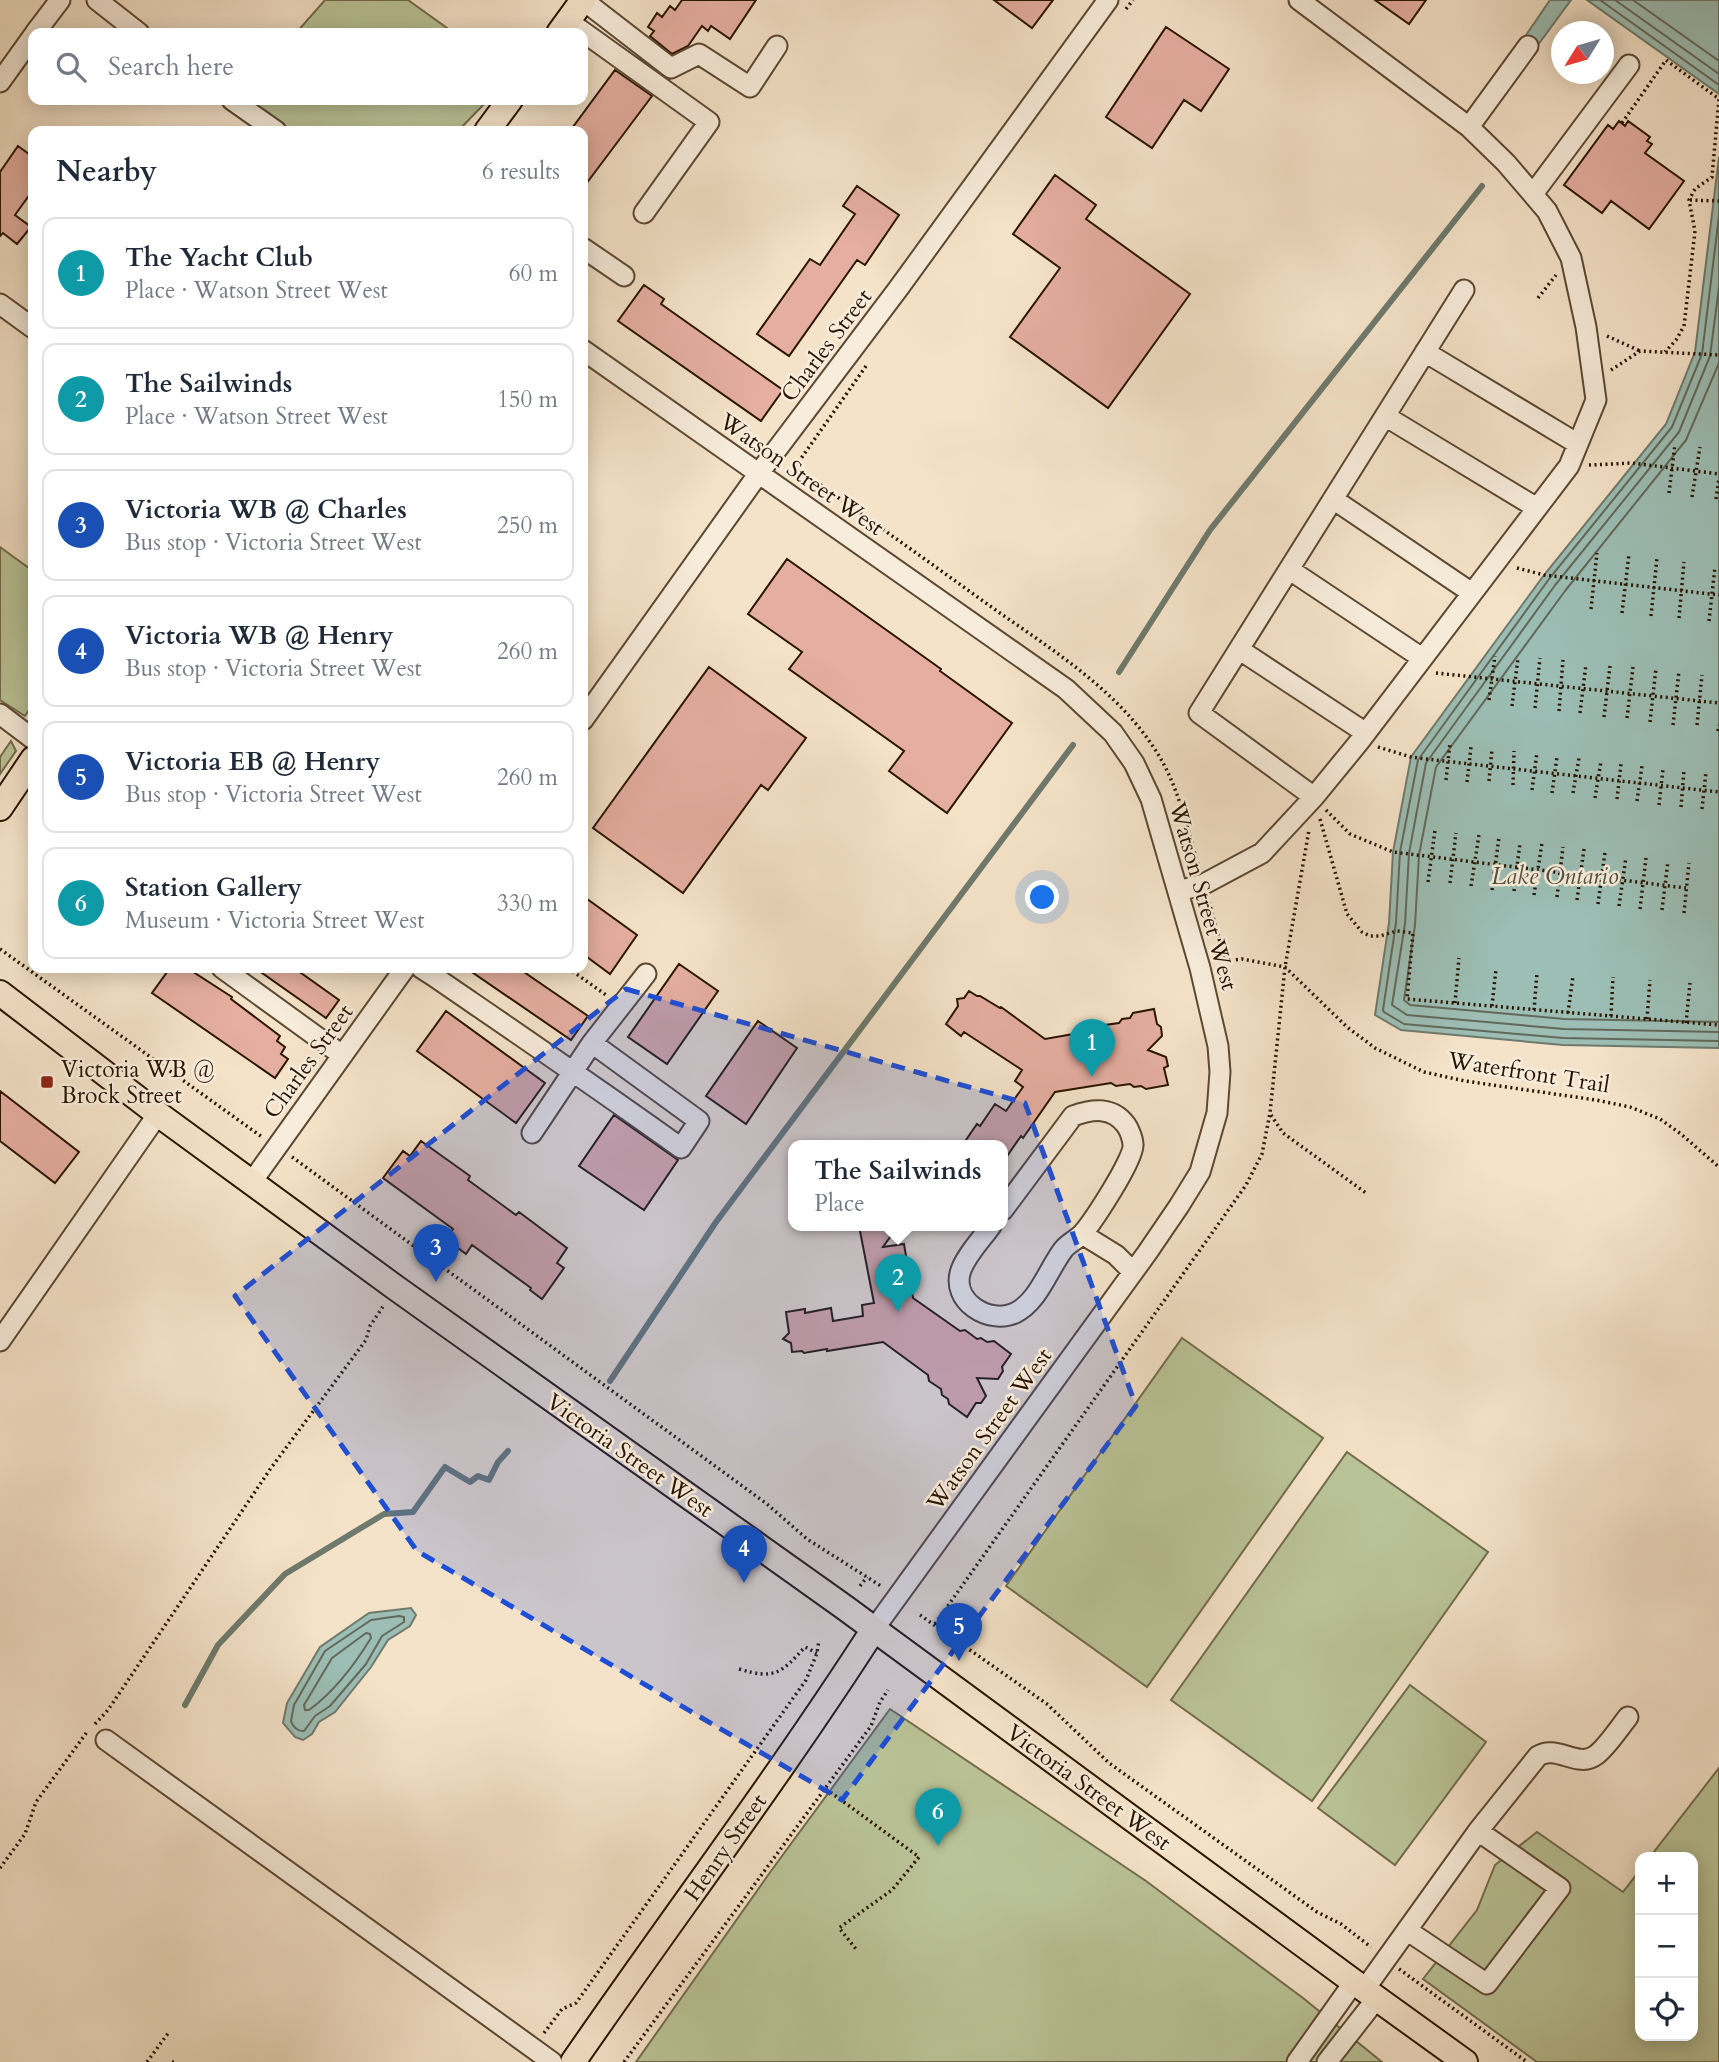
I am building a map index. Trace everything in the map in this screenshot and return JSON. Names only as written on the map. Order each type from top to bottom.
[{"type":"main road","points":[[563,27],[583,0]]},
{"type":"main road","points":[[492,126],[506,105]]},
{"type":"main road","points":[[0,808],[28,766]]},
{"type":"main road","name":"Victoria Street West","points":[[0,993],[251,1183],[874,1629],[1465,2062]]},
{"type":"main road","name":"Henry Street","points":[[573,2062],[845,1675],[874,1629]]},
{"type":"street","points":[[39,28],[60,0]]},
{"type":"street","points":[[97,0],[133,28]]},
{"type":"street","points":[[583,0],[671,68],[699,54],[750,88],[777,46]]},
{"type":"street","name":"Charles Street","points":[[588,713],[759,473],[898,289],[1108,0]]},
{"type":"street","points":[[1179,891],[1204,884],[1262,853],[1314,797],[1569,466],[1596,400],[1586,327],[1571,258],[1547,211],[1506,163],[1469,127],[1299,0]]},
{"type":"street","points":[[0,82],[28,43]]},
{"type":"street","points":[[588,43],[709,122],[644,213]]},
{"type":"street","points":[[1469,127],[1528,46]]},
{"type":"street","points":[[1533,194],[1629,65]]},
{"type":"street","points":[[239,105],[269,126]]},
{"type":"street","points":[[588,251],[624,276]]},
{"type":"street","points":[[1314,797],[1199,713],[1464,290]]},
{"type":"street","points":[[0,304],[28,324]]},
{"type":"street","points":[[1425,352],[1577,444]]},
{"type":"street","name":"Watson Street West","points":[[588,353],[1066,689],[1113,733],[1134,763],[1151,799],[1212,1015],[1220,1073],[1217,1113],[1200,1172],[1133,1272],[874,1629]]},
{"type":"street","points":[[1385,416],[1536,508]]},
{"type":"street","points":[[1334,499],[1472,593]]},
{"type":"street","points":[[1290,570],[1417,664]]},
{"type":"street","points":[[1240,650],[1362,737]]},
{"type":"street","points":[[0,714],[28,735]]},
{"type":"street","points":[[229,973],[342,1055]]},
{"type":"street","name":"Charles Street","points":[[251,1183],[401,973]]},
{"type":"street","points":[[428,973],[681,1148],[699,1121],[592,1043]]},
{"type":"street","points":[[532,1133],[592,1043],[646,974]]},
{"type":"street","points":[[988,1231],[960,1272],[961,1291],[970,1306],[1003,1318],[1028,1304],[1065,1247],[1082,1234],[1129,1160],[1133,1145],[1128,1127],[1118,1116],[1108,1111],[1088,1111],[1073,1116],[1008,1203]]},
{"type":"street","points":[[0,1340],[158,1114]]},
{"type":"street","points":[[1082,1234],[1116,1255],[1133,1272]]},
{"type":"street","points":[[1297,2062],[1365,1990],[1478,1831],[1538,1756],[1544,1752],[1559,1753],[1582,1760],[1595,1756],[1628,1717]]},
{"type":"street","points":[[106,1740],[552,2062]]},
{"type":"street","points":[[1408,1931],[1487,1984],[1560,1888],[1478,1831]]},
{"type":"street","points":[[1327,2062],[1365,1990]]},
{"type":"path","points":[[1622,123],[1666,60],[1719,99],[1712,177],[1695,189],[1689,200],[1695,231],[1684,326],[1665,352]]},
{"type":"path","points":[[1689,200],[1719,201]]},
{"type":"path","points":[[1586,327],[1640,351],[1719,355]]},
{"type":"path","points":[[1596,400],[1605,374],[1640,351]]},
{"type":"path","points":[[1669,493],[1675,444]]},
{"type":"path","points":[[1692,497],[1700,447]]},
{"type":"path","points":[[1569,466],[1632,463],[1719,476],[1716,499]]},
{"type":"path","points":[[1591,609],[1597,553]]},
{"type":"path","points":[[1622,613],[1629,554]]},
{"type":"path","points":[[1651,616],[1657,558]]},
{"type":"path","points":[[1679,618],[1685,562]]},
{"type":"path","points":[[1496,563],[1544,575],[1719,594]]},
{"type":"path","points":[[1709,621],[1715,567]]},
{"type":"path","points":[[1489,700],[1494,656]]},
{"type":"path","points":[[1512,706],[1518,658]]},
{"type":"path","points":[[1535,708],[1540,658]]},
{"type":"path","points":[[1559,711],[1563,660]]},
{"type":"path","points":[[1417,664],[1492,679],[1719,704]]},
{"type":"path","points":[[1580,713],[1586,664]]},
{"type":"path","points":[[1604,718],[1610,666]]},
{"type":"path","points":[[1626,718],[1633,667]]},
{"type":"path","points":[[1650,722],[1656,668]]},
{"type":"path","points":[[1673,725],[1679,671]]},
{"type":"path","points":[[1697,725],[1702,676]]},
{"type":"path","points":[[1718,731],[1719,724]]},
{"type":"path","points":[[1362,737],[1411,757],[1719,792]]},
{"type":"path","points":[[1446,780],[1450,743]]},
{"type":"path","points":[[1467,782],[1471,747]]},
{"type":"path","points":[[1489,781],[1492,749]]},
{"type":"path","points":[[1513,785],[1514,751]]},
{"type":"path","points":[[1532,790],[1537,752]]},
{"type":"path","points":[[1552,793],[1557,757]]},
{"type":"path","points":[[1573,793],[1579,758]]},
{"type":"path","points":[[1595,798],[1601,761]]},
{"type":"path","points":[[1616,799],[1621,764]]},
{"type":"path","points":[[1637,801],[1642,766]]},
{"type":"path","points":[[1659,805],[1663,769]]},
{"type":"path","points":[[1681,807],[1684,770]]},
{"type":"path","points":[[1702,809],[1706,772]]},
{"type":"path","points":[[1314,797],[1350,834],[1393,852],[1686,888]]},
{"type":"path","points":[[935,1624],[1246,1185],[1262,1154],[1270,1113],[1285,967],[1314,797]]},
{"type":"path","points":[[1314,797],[1348,914],[1362,932],[1370,936],[1397,932],[1413,933],[1407,999],[1719,1025]]},
{"type":"path","points":[[1428,882],[1435,830]]},
{"type":"path","points":[[1450,883],[1456,833]]},
{"type":"path","points":[[1471,886],[1479,835]]},
{"type":"path","points":[[1492,890],[1499,838]]},
{"type":"path","points":[[1514,891],[1520,843]]},
{"type":"path","points":[[1534,895],[1542,843]]},
{"type":"path","points":[[1556,897],[1563,847]]},
{"type":"path","points":[[1577,900],[1584,849]]},
{"type":"path","points":[[1598,904],[1605,852]]},
{"type":"path","points":[[1619,906],[1626,857]]},
{"type":"path","points":[[1640,909],[1646,858]]},
{"type":"path","points":[[1662,910],[1668,861]]},
{"type":"path","points":[[1684,913],[1689,863]]},
{"type":"path","points":[[0,949],[28,969]]},
{"type":"path","points":[[1455,1003],[1459,958]]},
{"type":"path","points":[[1225,961],[1242,959],[1285,967]]},
{"type":"path","name":"Waterfront Trail","points":[[1285,967],[1347,1027],[1375,1048],[1424,1072],[1465,1082],[1630,1107],[1660,1119],[1719,1167]]},
{"type":"path","points":[[1492,1006],[1496,969]]},
{"type":"path","points":[[33,973],[259,1135]]},
{"type":"path","points":[[575,973],[621,1006]]},
{"type":"path","points":[[1534,1010],[1537,973]]},
{"type":"path","points":[[1568,1013],[1573,976]]},
{"type":"path","points":[[1611,1016],[1613,977]]},
{"type":"path","points":[[1647,1019],[1650,980]]},
{"type":"path","points":[[1686,1023],[1690,983]]},
{"type":"path","points":[[1270,1113],[1283,1133],[1366,1193]]},
{"type":"path","points":[[299,1161],[767,1504],[807,1539],[881,1586]]},
{"type":"path","points":[[0,1868],[24,1834],[36,1802],[90,1728],[107,1710],[271,1468],[366,1340],[370,1326],[396,1288]]},
{"type":"path","points":[[860,1586],[867,1577]]},
{"type":"path","points":[[920,1615],[1047,1704],[1109,1763],[1317,1912],[1341,1924],[1527,2062]]},
{"type":"path","points":[[531,2048],[562,2010],[576,2003],[806,1680],[817,1653],[819,1640]]},
{"type":"path","points":[[739,1670],[760,1676],[783,1670],[805,1647],[817,1653]]},
{"type":"path","points":[[624,2062],[871,1726],[880,1702],[888,1690]]},
{"type":"path","points":[[826,1789],[919,1857],[892,1890],[839,1928],[856,1949]]},
{"type":"path","points":[[147,2062],[169,2032]]},
{"type":"highlighted area","points":[[626,989],[1025,1103],[1136,1406],[842,1800],[417,1551],[235,1296]]},
{"type":"green space","points":[[325,0],[408,0],[447,28],[300,28]]},
{"type":"green space","points":[[236,105],[483,105],[463,126],[278,126]]},
{"type":"green space","points":[[0,547],[28,567],[28,712],[25,716],[0,700]]},
{"type":"green space","points":[[11,741],[16,751],[0,774],[0,757]]},
{"type":"green space","points":[[1182,1338],[1323,1438],[1147,1687],[1006,1586]]},
{"type":"green space","points":[[1347,1452],[1488,1552],[1312,1801],[1171,1700]]},
{"type":"green space","points":[[1410,1685],[1486,1742],[1395,1865],[1318,1808]]},
{"type":"green space","points":[[890,1709],[1146,1881],[1303,1998],[1382,2062],[636,2062]]},
{"type":"green space","points":[[1719,1768],[1719,2062],[1537,2062],[1423,1979],[1477,1910],[1495,1865],[1537,1832],[1623,1892],[1635,1876],[1635,2041],[1698,2041],[1698,1852],[1654,1852]]},
{"type":"water","points":[[1550,0],[1571,0],[1556,21],[1551,21],[1551,27],[1535,49],[1522,41]]},
{"type":"water","points":[[1587,0],[1719,0],[1719,94]]},
{"type":"water","name":"Lake Ontario","points":[[1719,157],[1719,1048],[1563,1045],[1401,1030],[1375,1015],[1389,923],[1393,852],[1411,757],[1544,575],[1666,424],[1695,352]]},
{"type":"water","points":[[411,1608],[416,1615],[410,1626],[388,1640],[371,1667],[335,1712],[319,1722],[312,1734],[303,1740],[295,1737],[283,1723],[287,1703],[320,1647],[369,1613]]},
{"type":"building","points":[[682,0],[756,0],[730,39],[711,26],[708,31],[702,26],[688,46],[672,54],[650,36],[654,31],[648,27],[657,13],[662,17],[670,6],[675,10]]},
{"type":"building","points":[[994,0],[1053,0],[1032,28]]},
{"type":"building","points":[[1375,0],[1426,0],[1409,24]]},
{"type":"building","points":[[1166,27],[1229,69],[1201,111],[1184,100],[1152,148],[1106,117]]},
{"type":"building","points":[[615,70],[652,96],[588,181],[588,126],[574,126]]},
{"type":"building","points":[[1619,121],[1625,126],[1628,121],[1650,137],[1647,141],[1652,144],[1645,153],[1684,181],[1649,229],[1611,201],[1602,213],[1564,185],[1608,125],[1613,129]]},
{"type":"building","points":[[18,146],[28,153],[28,197],[15,215],[28,225],[28,231],[17,244],[3,233],[0,236],[0,172]]},
{"type":"building","points":[[1055,175],[1096,205],[1086,219],[1190,294],[1108,408],[1010,337],[1060,268],[1013,234]]},
{"type":"building","points":[[857,186],[899,215],[865,265],[857,260],[789,356],[757,334],[810,259],[820,265],[855,214],[843,206]]},
{"type":"building","points":[[644,285],[664,299],[661,304],[783,390],[761,421],[618,321]]},
{"type":"building","points":[[787,559],[1012,723],[947,813],[889,771],[904,751],[789,669],[802,652],[748,614]]},
{"type":"building","points":[[709,667],[806,738],[768,790],[761,785],[683,893],[593,828]]},
{"type":"building","points":[[588,900],[637,935],[610,974],[588,958]]},
{"type":"building","points":[[679,964],[718,991],[667,1064],[628,1037]]},
{"type":"building","points":[[166,973],[195,973],[232,997],[231,999],[280,1036],[277,1041],[285,1047],[281,1054],[288,1059],[275,1078],[152,993]]},
{"type":"building","points":[[262,973],[301,973],[339,1000],[326,1018]]},
{"type":"building","points":[[473,973],[525,973],[588,1016],[571,1040]]},
{"type":"building","points":[[969,991],[980,996],[1001,1007],[1045,1039],[1102,1029],[1105,1025],[1130,1018],[1133,1013],[1154,1009],[1162,1036],[1148,1050],[1166,1057],[1168,1066],[1164,1068],[1168,1085],[1146,1089],[1130,1084],[1116,1086],[1111,1083],[1055,1092],[1008,1155],[1008,1140],[966,1140],[977,1124],[980,1126],[995,1104],[1006,1111],[1023,1087],[1015,1081],[1022,1070],[964,1032],[961,1036],[946,1024],[958,1006],[957,999],[964,998]]},
{"type":"building","points":[[446,1011],[545,1083],[516,1123],[417,1051]]},
{"type":"building","points":[[758,1021],[797,1048],[746,1124],[706,1096]]},
{"type":"building","points":[[0,1091],[79,1152],[55,1183],[0,1141]]},
{"type":"building","points":[[614,1115],[678,1160],[644,1210],[579,1166]]},
{"type":"building","points":[[421,1141],[470,1176],[468,1180],[516,1215],[519,1212],[567,1248],[557,1263],[564,1268],[542,1299],[472,1245],[466,1254],[446,1239],[453,1229],[383,1178],[403,1151],[410,1156]]},
{"type":"building","points":[[860,1231],[894,1231],[883,1247],[904,1244],[913,1298],[960,1331],[965,1330],[977,1339],[981,1338],[987,1342],[994,1341],[1011,1354],[998,1379],[977,1378],[986,1396],[981,1403],[976,1403],[967,1417],[949,1404],[941,1389],[929,1381],[928,1375],[883,1342],[804,1353],[792,1352],[791,1343],[783,1339],[789,1333],[786,1312],[805,1309],[805,1313],[831,1308],[833,1321],[863,1316],[862,1305],[874,1303]]},
{"type":"waterway","points":[[1119,672],[1210,530],[1482,186]]},
{"type":"waterway","points":[[610,1381],[716,1222],[1073,745]]},
{"type":"waterway","points":[[185,1705],[218,1645],[285,1574],[384,1514],[413,1512],[445,1467],[470,1482],[478,1476],[489,1480],[498,1462],[508,1451]]},
{"type":"place","name":"The Yacht Club","points":[[1092,1077]]},
{"type":"place","name":"Victoria WB @ Brock Street","points":[[47,1082]]},
{"type":"place","name":"Victoria WB @ Charles","points":[[436,1282]]},
{"type":"place","name":"The Sailwinds","points":[[898,1312]]},
{"type":"place","name":"Victoria WB @ Henry","points":[[744,1583]]},
{"type":"place","name":"Victoria EB @ Henry","points":[[959,1661]]},
{"type":"place","name":"Station Gallery","points":[[938,1846]]}]
